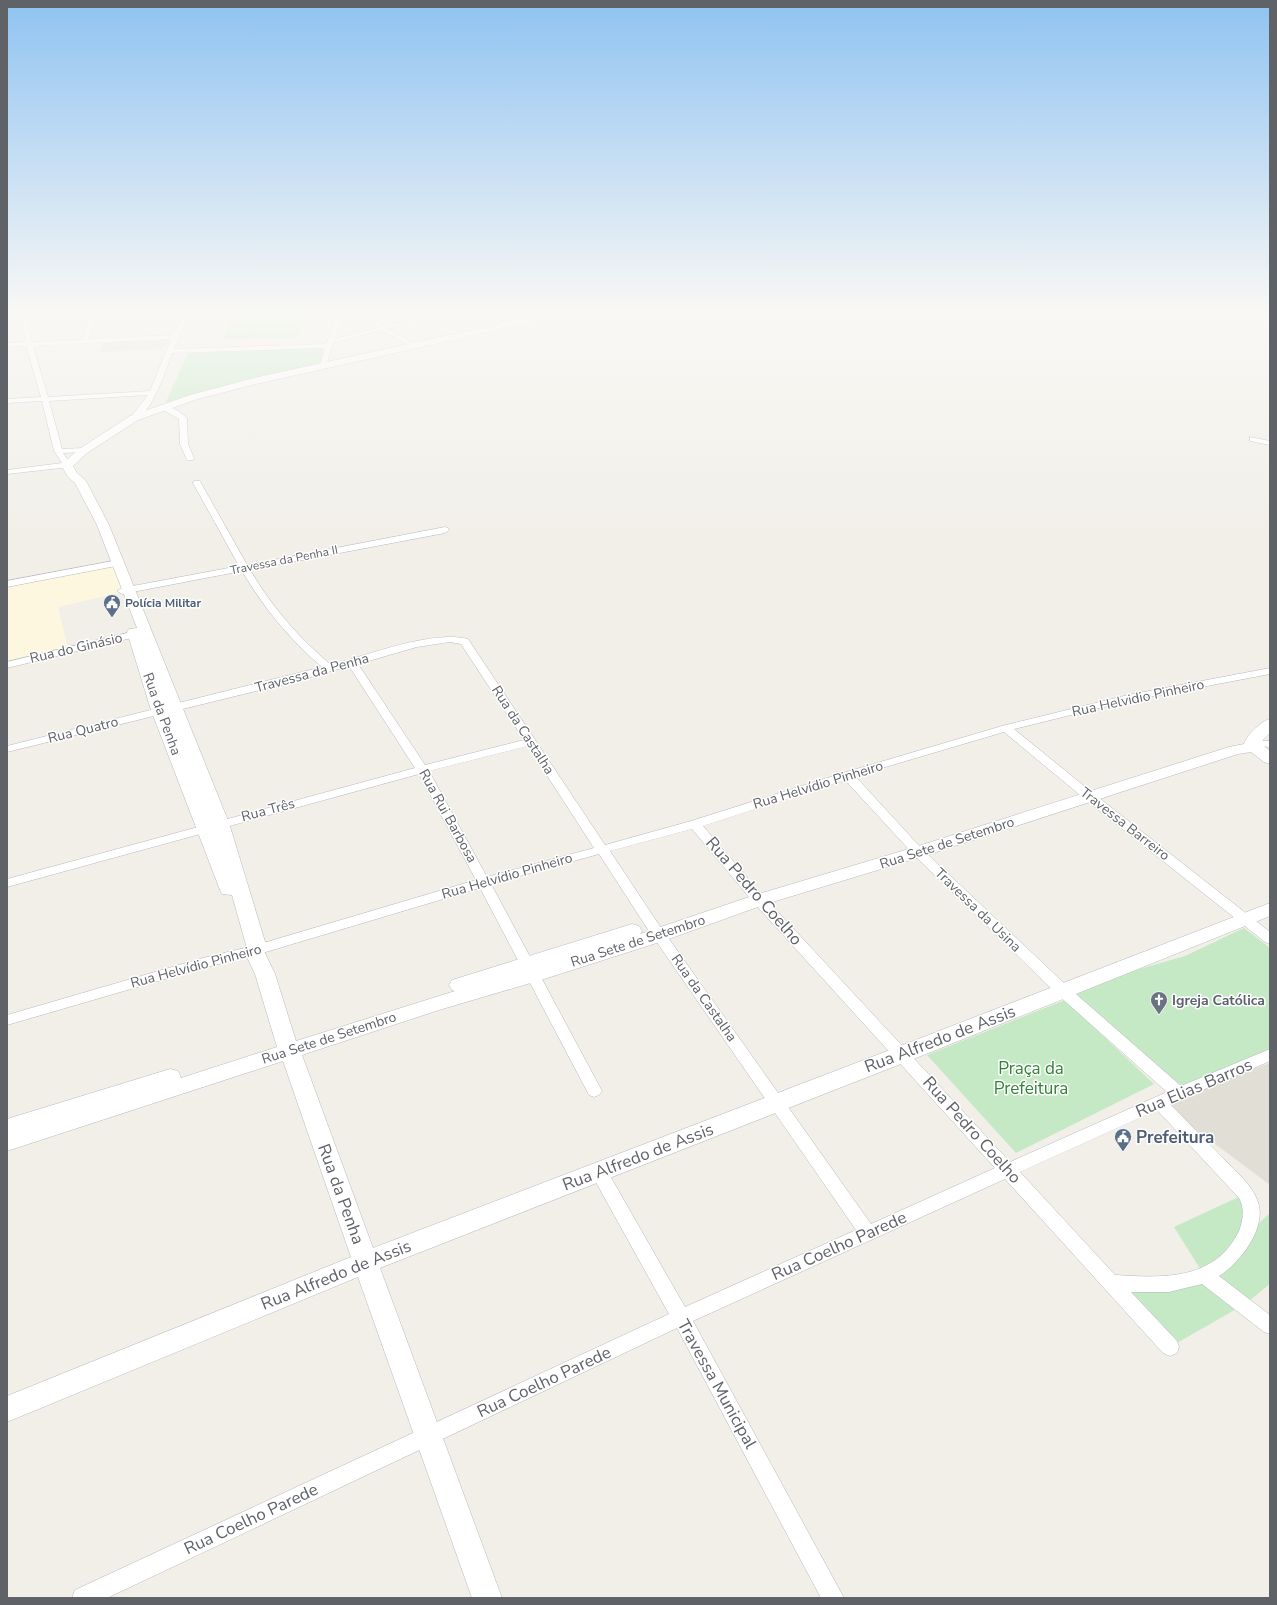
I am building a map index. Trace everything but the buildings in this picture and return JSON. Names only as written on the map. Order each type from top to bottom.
[{"type":"street","name":"Rua da Penha","points":[[43,388],[58,451],[70,470],[73,486],[115,564],[167,709],[213,825],[242,925],[247,948],[254,951],[265,974],[288,1046],[487,1598]]},
{"type":"street","points":[[134,418],[145,406],[155,388]]},
{"type":"street","points":[[7,472],[70,470],[84,450],[134,418],[226,388]]},
{"type":"street","points":[[7,401],[153,393]]},
{"type":"street","points":[[164,407],[183,418],[184,444],[190,458]]},
{"type":"street","points":[[1253,439],[1270,443]]},
{"type":"street","points":[[58,451],[84,450]]},
{"type":"street","points":[[196,483],[244,568],[274,614],[303,645],[330,669]]},
{"type":"street","name":"Travessa da Penha II","points":[[125,591],[445,530]]},
{"type":"street","points":[[9,584],[115,564]]},
{"type":"street","name":"Rua do Ginásio","points":[[7,665],[140,633]]},
{"type":"street","name":"Travessa da Penha","points":[[167,709],[330,669],[431,641],[450,639],[464,641]]},
{"type":"street","name":"Rua da Castalha","points":[[464,641],[656,930],[868,1233]]},
{"type":"street","name":"Rua Rui Barbosa","points":[[352,663],[422,769],[531,969],[594,1091]]},
{"type":"street","name":"Rua Helvidio Pinheiro","points":[[1006,728],[1128,698],[1270,671]]},
{"type":"street","name":"Rua Quatro","points":[[7,749],[167,709]]},
{"type":"street","points":[[1270,724],[1261,745],[1270,759]]},
{"type":"street","name":"Rua Helvídio Pinheiro","points":[[7,1020],[204,963],[254,951],[602,848],[695,824],[847,775],[1006,728]]},
{"type":"street","name":"Travessa Barreiro","points":[[1006,728],[1085,793],[1270,939]]},
{"type":"street","name":"Rua Três","points":[[7,883],[213,825],[422,769],[530,742]]},
{"type":"street","name":"Rua Sete de Setembro","points":[[7,1142],[288,1046],[429,1000],[656,930],[756,895],[915,848],[1085,793],[1235,750],[1261,745]]},
{"type":"street","name":"Travessa da Usina","points":[[847,775],[915,848],[1063,991],[1179,1093]]},
{"type":"street","name":"Rua Pedro Coelho","points":[[695,824],[756,895],[1170,1347]]},
{"type":"street","name":"Rua Alfredo de Assis","points":[[7,1409],[366,1262],[903,1054],[1270,909]]},
{"type":"street","name":"Rua Sete de Setembro","points":[[7,1128],[288,1046]]},
{"type":"street","name":"Rua Elias Barros","points":[[1008,1170],[1179,1093],[1270,1055]]},
{"type":"street","points":[[1113,1283],[1158,1285],[1186,1282],[1204,1275],[1223,1265],[1246,1234],[1251,1222],[1249,1198],[1159,1102]]},
{"type":"street","name":"Rua Coelho Parede","points":[[83,1598],[681,1317],[1008,1170]]},
{"type":"street","name":"Travessa Municipal","points":[[599,1172],[681,1317],[833,1598]]},
{"type":"street","points":[[1204,1275],[1270,1326]]},
{"type":"shaded area","points":[[113,567],[123,592],[58,607],[68,649],[7,665],[7,585]]},
{"type":"shaded area","points":[[1270,1063],[1270,1185],[1159,1102]]},
{"type":"green space","points":[[172,388],[232,388],[168,404],[166,402]]},
{"type":"green space","points":[[1244,928],[1270,948],[1270,1055],[1179,1093],[1063,991],[1185,956]]},
{"type":"green space","name":"Praça da Prefeitura","points":[[1065,1000],[1154,1084],[1016,1153],[927,1055]]},
{"type":"green space","points":[[1245,1194],[1251,1221],[1209,1271],[1270,1213],[1270,1284],[1245,1304],[1170,1347],[1113,1283],[1204,1275],[1174,1227]]},
{"type":"place","name":"Polícia Militar","points":[[112,618]]},
{"type":"place","name":"Igreja Católica","points":[[1159,1015]]},
{"type":"place","name":"Prefeitura","points":[[1123,1152]]}]
